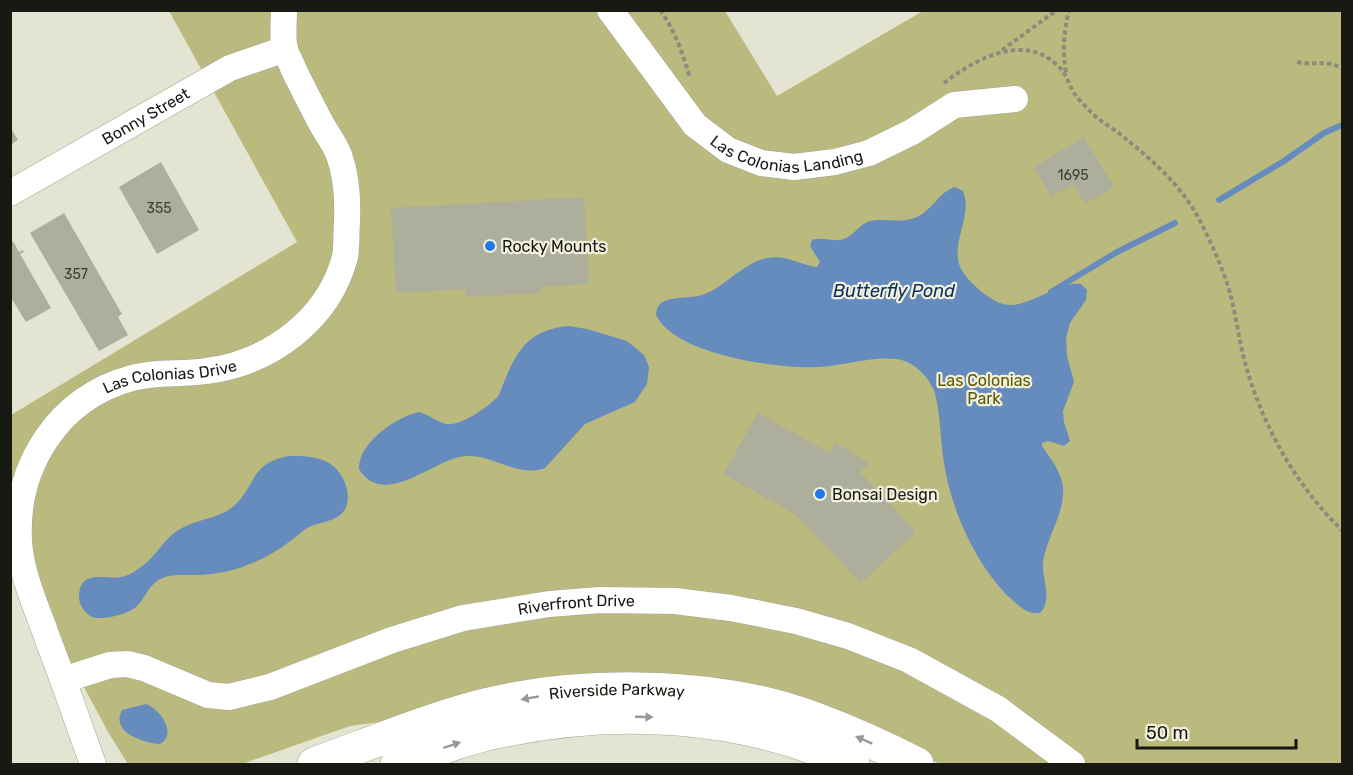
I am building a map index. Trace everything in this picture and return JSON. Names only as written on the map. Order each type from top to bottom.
[{"type":"main road","name":"Riverside Parkway","points":[[314,765],[444,717],[483,706],[562,692],[643,688],[723,696],[771,705],[813,717],[917,765]]},
{"type":"main road","name":"Riverside Parkway","points":[[397,765],[453,744],[530,725],[642,717],[719,724],[764,733],[803,744],[853,765]]},
{"type":"street","name":"Las Colonias Drive","points":[[93,765],[28,584],[19,543],[19,508],[29,468],[53,428],[84,400],[106,387],[133,378],[160,373],[202,372],[230,368],[277,348],[297,333],[326,299],[334,285],[345,255],[348,194],[338,154],[306,95],[285,49],[284,10]]},
{"type":"street","name":"Las Colonias Landing","points":[[610,10],[695,125],[728,150],[761,163],[794,167],[835,162],[869,153],[912,132],[954,105],[1015,99]]},
{"type":"street","name":"Bonny Street","points":[[10,194],[230,68],[285,49]]},
{"type":"street","name":"Riverfront Drive","points":[[63,680],[110,665],[128,664],[144,668],[208,695],[229,697],[270,687],[392,640],[463,618],[549,604],[600,600],[675,601],[731,608],[796,621],[848,636],[909,660],[998,709],[1072,765]]},
{"type":"path","points":[[660,10],[667,19],[682,53],[691,81]]},
{"type":"path","points":[[939,87],[957,73],[997,53],[1057,10]]},
{"type":"path","points":[[1066,75],[1063,58],[1069,10]]},
{"type":"path","points":[[997,53],[1018,49],[1040,53],[1050,58],[1066,75],[1079,99],[1095,116],[1154,161],[1180,189],[1213,247],[1230,294],[1244,360],[1277,443],[1298,478],[1342,530]]},
{"type":"path","points":[[1297,62],[1327,62],[1342,68]]},
{"type":"green space","name":"Las Colonias Park","points":[[169,11],[725,11],[777,96],[923,11],[1342,11],[1342,764],[940,764],[873,731],[408,718],[350,726],[242,764],[128,764],[108,732],[11,550],[11,415],[297,242]]},
{"type":"water","name":"Butterfly Pond","points":[[955,187],[963,191],[966,208],[959,242],[959,263],[967,277],[986,295],[996,301],[1013,305],[1070,284],[1081,284],[1087,290],[1086,300],[1070,323],[1066,338],[1067,356],[1074,382],[1063,411],[1070,441],[1064,446],[1048,441],[1042,443],[1058,470],[1062,481],[1063,497],[1043,563],[1046,602],[1040,613],[1027,611],[1009,597],[985,569],[966,535],[947,481],[934,390],[919,370],[902,360],[886,358],[818,367],[800,367],[729,357],[705,350],[684,340],[667,329],[656,315],[661,303],[702,295],[719,287],[750,265],[767,258],[780,257],[817,267],[820,262],[810,246],[812,240],[844,239],[867,222],[914,218]]},
{"type":"water","points":[[569,326],[627,341],[644,355],[649,367],[647,384],[635,402],[585,424],[545,468],[523,470],[481,457],[459,457],[393,484],[380,484],[369,480],[359,469],[360,459],[371,441],[400,419],[419,412],[442,423],[452,424],[467,419],[482,410],[499,395],[522,348],[541,333]]},
{"type":"water","points":[[289,456],[320,459],[339,472],[346,484],[348,498],[341,515],[307,528],[267,556],[243,567],[205,575],[176,575],[160,579],[137,606],[121,614],[107,618],[94,618],[84,610],[79,597],[83,582],[94,577],[115,578],[134,572],[146,563],[174,533],[194,523],[222,514],[234,506],[261,469],[276,459]]},
{"type":"water","points":[[146,704],[157,711],[165,722],[167,734],[165,740],[160,744],[137,739],[124,730],[120,724],[119,718],[122,710]]},
{"type":"building","points":[[10,127],[18,140],[10,145]]},
{"type":"building","points":[[1084,137],[1114,187],[1085,204],[1073,184],[1051,197],[1034,167]]},
{"type":"building","points":[[161,162],[199,230],[157,254],[119,187]]},
{"type":"building","name":"Rocky Mounts","points":[[584,197],[589,284],[541,287],[541,293],[467,297],[466,289],[396,293],[391,208]]},
{"type":"building","points":[[64,213],[122,314],[118,317],[128,335],[99,351],[30,233]]},
{"type":"building","points":[[13,241],[19,252],[23,250],[24,252],[20,254],[51,308],[26,322],[10,296],[10,242]]},
{"type":"building","name":"Bonsai Design","points":[[758,413],[830,453],[835,442],[869,464],[860,472],[916,532],[861,583],[795,514],[723,474]]},
{"type":"waterway","points":[[1219,200],[1284,161],[1324,133],[1342,125]]},
{"type":"waterway","points":[[1051,292],[1117,252],[1175,223]]},
{"type":"place","name":"Rocky Mounts","points":[[490,246]]},
{"type":"place","name":"Bonsai Design","points":[[820,494]]}]
